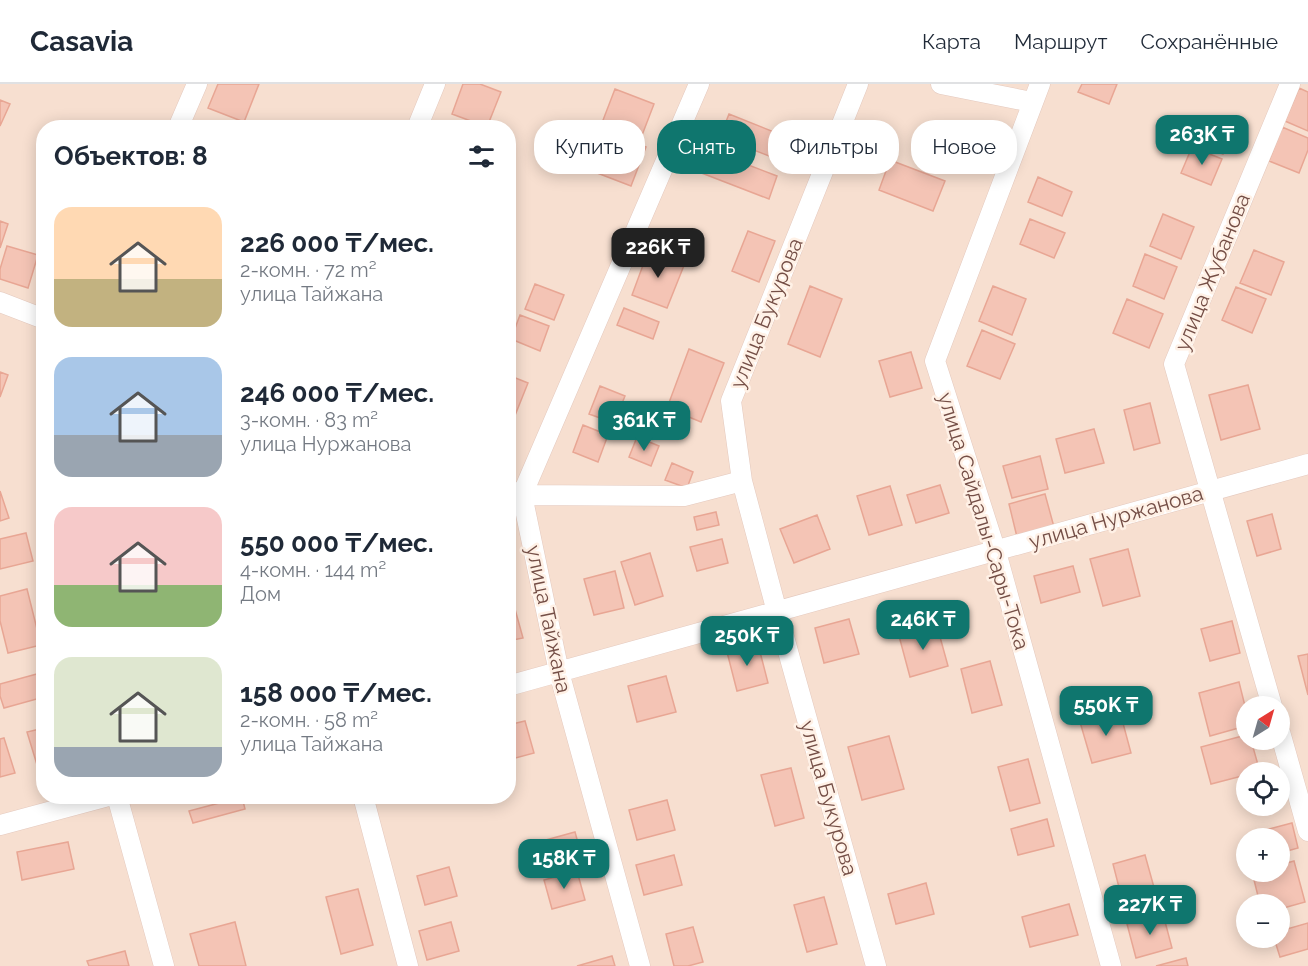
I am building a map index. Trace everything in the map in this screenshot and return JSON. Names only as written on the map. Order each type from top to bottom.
[{"type":"street","points":[[181,120],[197,84]]},
{"type":"street","points":[[420,120],[435,84]]},
{"type":"street","points":[[516,491],[699,84]]},
{"type":"street","name":"улица Букурова","points":[[858,84],[731,401],[742,481],[876,966]]},
{"type":"street","points":[[941,84],[1036,93]]},
{"type":"street","name":"улица Жубанова","points":[[1269,696],[1174,364],[1290,84]]},
{"type":"street","name":"улица Сайдалы-Сары-Тока","points":[[1036,93],[935,361],[996,552],[1111,966]]},
{"type":"street","points":[[0,303],[36,316]]},
{"type":"street","name":"улица Нуржанова","points":[[516,684],[1308,464]]},
{"type":"street","points":[[516,493],[684,496],[742,481]]},
{"type":"street","name":"улица Тайжана","points":[[516,497],[559,672],[640,966]]},
{"type":"street","points":[[1285,750],[1308,831]]},
{"type":"street","points":[[0,825],[78,804]]},
{"type":"street","points":[[119,804],[164,966]]},
{"type":"street","points":[[365,804],[408,966]]},
{"type":"shaded area","points":[[0,84],[1308,84],[1308,966],[0,966]]},
{"type":"building","points":[[218,84],[259,84],[245,120],[239,120],[208,108]]},
{"type":"building","points":[[463,84],[480,84],[501,92],[490,120],[468,120],[452,114]]},
{"type":"building","points":[[1082,84],[1117,84],[1109,104],[1078,92]]},
{"type":"building","points":[[1299,88],[1308,92],[1308,131],[1285,121]]},
{"type":"building","points":[[615,89],[654,104],[645,127],[645,120],[603,120]]},
{"type":"building","points":[[0,100],[10,104],[0,126]]},
{"type":"building","points":[[729,114],[744,120],[727,120]]},
{"type":"building","points":[[1204,116],[1234,128],[1223,154],[1194,142]]},
{"type":"building","points":[[756,125],[768,130],[768,156],[756,151]]},
{"type":"building","points":[[1282,127],[1308,138],[1308,150],[1299,173],[1269,161]]},
{"type":"building","points":[[1192,147],[1222,159],[1211,185],[1181,173]]},
{"type":"building","points":[[899,163],[911,168],[911,174],[927,174],[945,181],[933,211],[879,190],[885,174],[899,174]]},
{"type":"building","points":[[756,168],[777,176],[769,199],[704,174],[756,174]]},
{"type":"building","points":[[600,174],[636,174],[631,186]]},
{"type":"building","points":[[1038,177],[1072,192],[1062,216],[1028,202]]},
{"type":"building","points":[[1163,214],[1194,227],[1181,259],[1150,246]]},
{"type":"building","points":[[1030,219],[1065,233],[1054,258],[1020,244]]},
{"type":"building","points":[[0,221],[8,224],[0,248]]},
{"type":"building","points":[[748,231],[775,241],[759,282],[732,271]]},
{"type":"building","points":[[7,246],[36,254],[28,288],[0,279],[0,269]]},
{"type":"building","points":[[649,249],[685,263],[667,308],[632,295]]},
{"type":"building","points":[[1254,250],[1284,262],[1271,295],[1240,283]]},
{"type":"building","points":[[1145,254],[1177,267],[1164,299],[1133,286]]},
{"type":"building","points":[[535,284],[564,295],[554,320],[525,309]]},
{"type":"building","points":[[810,286],[842,299],[820,357],[788,344]]},
{"type":"building","points":[[993,286],[1026,299],[1012,335],[979,321]]},
{"type":"building","points":[[1236,287],[1266,299],[1252,333],[1222,320]]},
{"type":"building","points":[[1127,299],[1163,314],[1149,348],[1113,333]]},
{"type":"building","points":[[624,308],[659,322],[653,339],[617,325]]},
{"type":"building","points":[[520,315],[549,326],[540,351],[516,341],[516,326]]},
{"type":"building","points":[[982,330],[1015,344],[1000,379],[967,366]]},
{"type":"building","points":[[689,349],[724,363],[701,422],[667,408]]},
{"type":"building","points":[[911,352],[922,388],[890,397],[879,361]]},
{"type":"building","points":[[0,372],[8,375],[0,397]]},
{"type":"building","points":[[516,378],[528,383],[516,413]]},
{"type":"building","points":[[1248,385],[1260,429],[1221,440],[1209,395]]},
{"type":"building","points":[[600,386],[625,396],[614,423],[589,414]]},
{"type":"building","points":[[1150,403],[1160,443],[1134,450],[1124,410]]},
{"type":"building","points":[[583,425],[608,435],[598,462],[573,452]]},
{"type":"building","points":[[1094,429],[1104,463],[1065,473],[1056,439]]},
{"type":"building","points":[[637,437],[659,446],[651,466],[629,457]]},
{"type":"building","points":[[1040,456],[1048,489],[1012,498],[1003,466]]},
{"type":"building","points":[[672,463],[693,472],[687,488],[665,480]]},
{"type":"building","points":[[940,485],[949,513],[916,523],[907,495]]},
{"type":"building","points":[[890,486],[902,525],[869,535],[857,496]]},
{"type":"building","points":[[0,491],[9,518],[0,521]]},
{"type":"building","points":[[1045,494],[1054,527],[1017,537],[1009,504]]},
{"type":"building","points":[[716,512],[719,525],[697,530],[694,517]]},
{"type":"building","points":[[1272,514],[1281,549],[1257,556],[1247,521]]},
{"type":"building","points":[[817,515],[830,549],[794,563],[780,529]]},
{"type":"building","points":[[26,533],[33,561],[0,569],[0,539]]},
{"type":"building","points":[[722,539],[728,563],[697,571],[690,547]]},
{"type":"building","points":[[1128,549],[1140,596],[1103,606],[1090,559]]},
{"type":"building","points":[[650,553],[663,596],[635,605],[621,562]]},
{"type":"building","points":[[1073,566],[1080,592],[1041,603],[1034,576]]},
{"type":"building","points":[[615,571],[624,608],[594,615],[584,579]]},
{"type":"building","points":[[27,589],[36,625],[36,646],[8,653],[0,621],[0,596]]},
{"type":"building","points":[[516,613],[523,638],[516,639]]},
{"type":"building","points":[[849,619],[859,654],[824,663],[815,628]]},
{"type":"building","points":[[1232,621],[1240,653],[1210,661],[1201,629]]},
{"type":"building","points":[[937,626],[948,666],[910,677],[899,636]]},
{"type":"building","points":[[758,644],[768,683],[737,691],[727,652]]},
{"type":"building","points":[[1308,654],[1308,695],[1298,656]]},
{"type":"building","points":[[990,661],[1002,705],[972,713],[961,669]]},
{"type":"building","points":[[36,674],[36,699],[4,708],[0,696],[0,684]]},
{"type":"building","points":[[666,676],[676,712],[637,722],[628,686]]},
{"type":"building","points":[[1239,682],[1242,696],[1236,696],[1236,729],[1210,736],[1199,693]]},
{"type":"building","points":[[1120,712],[1131,753],[1092,763],[1080,722]]},
{"type":"building","points":[[525,721],[534,753],[516,758],[516,723]]},
{"type":"building","points":[[36,730],[36,761],[27,732]]},
{"type":"building","points":[[889,736],[904,789],[862,800],[848,747]]},
{"type":"building","points":[[4,738],[15,773],[0,777],[0,739]]},
{"type":"building","points":[[1236,738],[1236,750],[1254,750],[1257,762],[1236,762],[1236,778],[1211,784],[1201,747]]},
{"type":"building","points":[[1028,759],[1040,803],[1010,811],[998,767]]},
{"type":"building","points":[[791,768],[804,818],[775,826],[761,775]]},
{"type":"building","points":[[667,800],[675,830],[637,840],[629,810]]},
{"type":"building","points":[[216,804],[244,804],[245,809],[193,823],[189,811]]},
{"type":"building","points":[[1047,819],[1054,846],[1018,855],[1011,829]]},
{"type":"building","points":[[1292,823],[1298,848],[1290,850],[1290,828],[1273,828]]},
{"type":"building","points":[[575,832],[583,861],[550,870],[542,841]]},
{"type":"building","points":[[68,842],[74,869],[22,880],[17,852]]},
{"type":"building","points":[[674,855],[682,885],[644,895],[636,865]]},
{"type":"building","points":[[1145,855],[1155,891],[1122,899],[1113,864]]},
{"type":"building","points":[[1294,861],[1305,902],[1290,906],[1290,894],[1258,894],[1254,882],[1290,882],[1290,862]]},
{"type":"building","points":[[449,867],[457,896],[425,905],[417,876]]},
{"type":"building","points":[[577,871],[585,900],[552,909],[544,880]]},
{"type":"building","points":[[926,883],[934,914],[896,924],[888,894]]},
{"type":"building","points":[[358,889],[373,945],[341,954],[326,897]]},
{"type":"building","points":[[824,897],[837,944],[807,952],[794,905]]},
{"type":"building","points":[[1069,904],[1078,935],[1030,947],[1022,917]]},
{"type":"building","points":[[1163,914],[1172,948],[1136,958],[1127,924]]},
{"type":"building","points":[[235,922],[246,966],[199,966],[190,934]]},
{"type":"building","points":[[451,922],[459,951],[427,960],[419,931]]},
{"type":"building","points":[[1308,923],[1308,949],[1280,957],[1277,948],[1290,948],[1290,928]]},
{"type":"building","points":[[693,927],[703,962],[688,966],[674,966],[666,934]]},
{"type":"building","points":[[125,951],[129,966],[89,966],[87,961]]},
{"type":"building","points":[[612,956],[615,966],[577,966]]},
{"type":"building","points":[[1186,958],[1188,966],[1156,966]]}]
